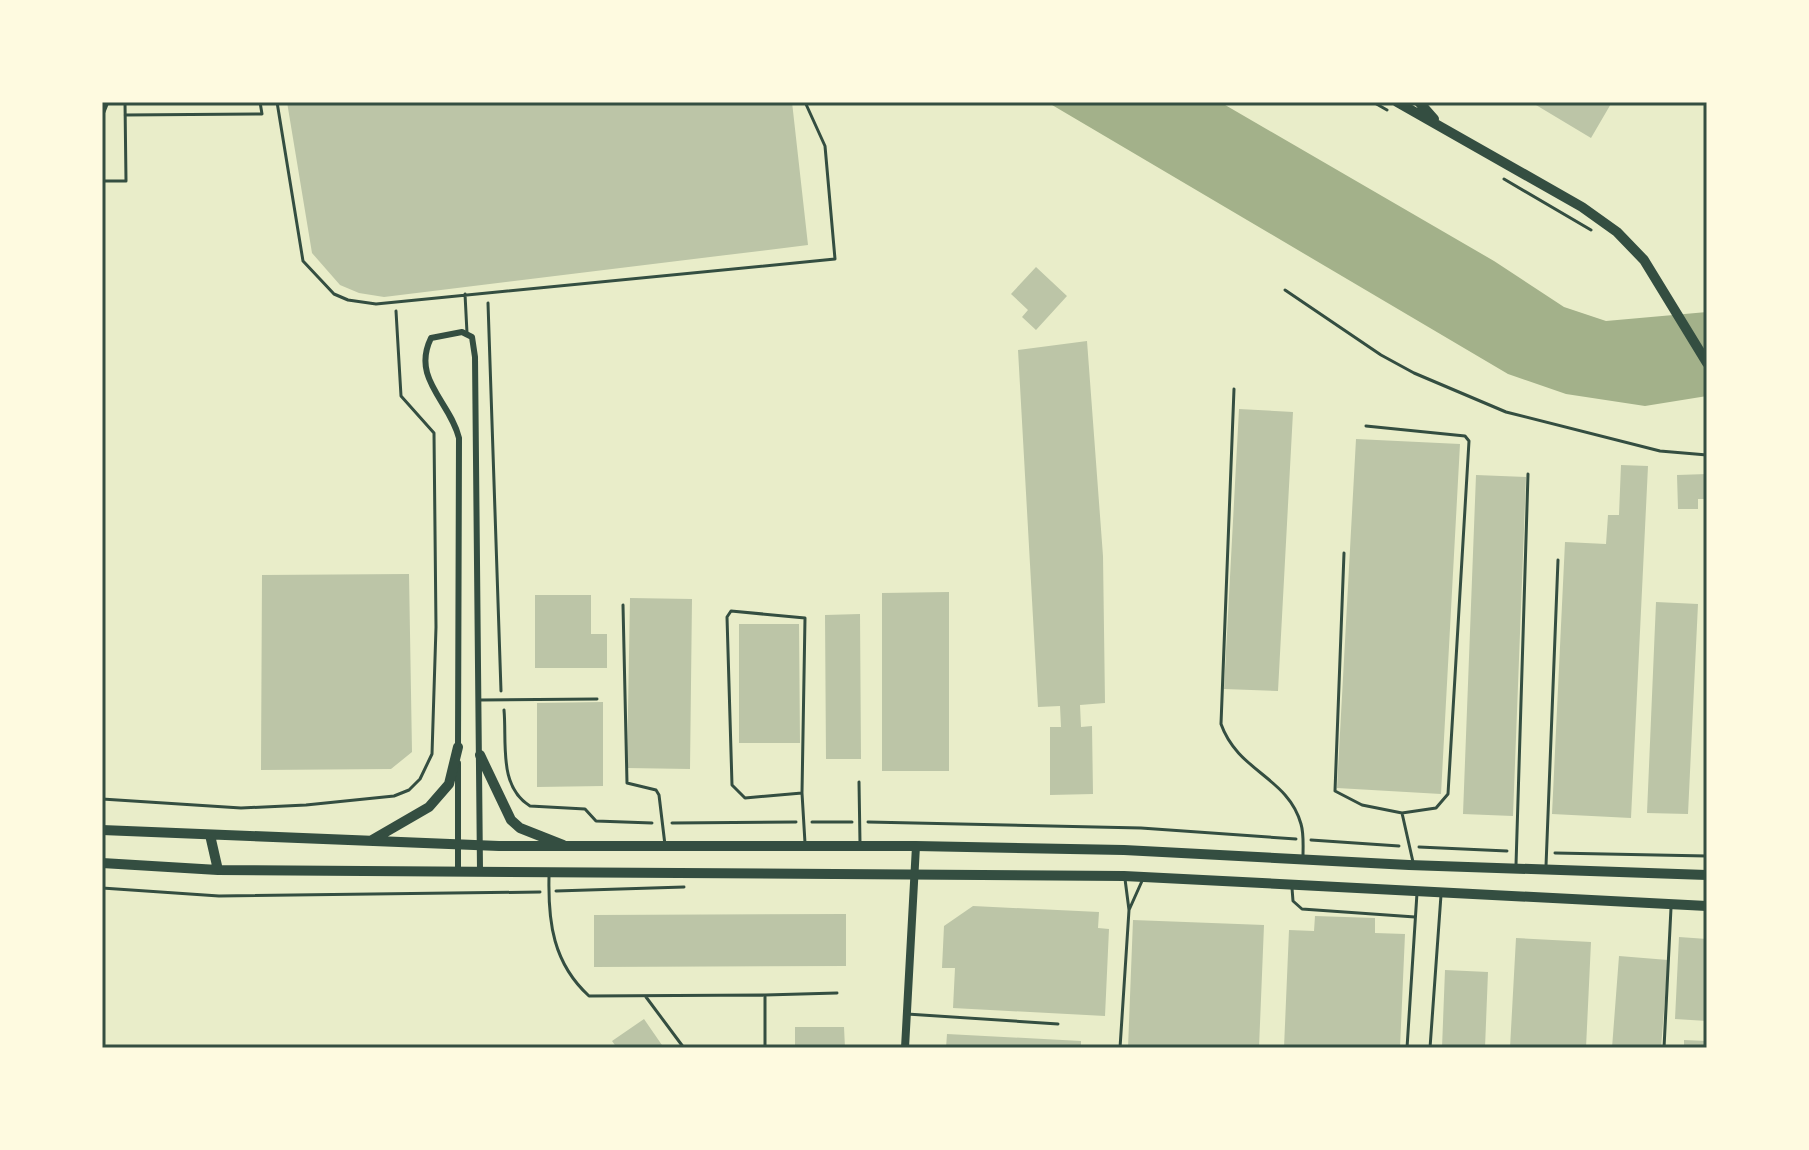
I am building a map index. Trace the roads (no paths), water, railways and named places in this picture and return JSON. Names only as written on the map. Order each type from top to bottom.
[{"type":"main road","points":[[1397,102],[1582,207],[1617,232],[1644,260],[1707,363]]},
{"type":"main road","points":[[1419,102],[1438,123]]},
{"type":"main road","points":[[370,840],[429,807],[449,784],[458,747]]},
{"type":"main road","points":[[480,755],[511,820],[520,828],[569,847]]},
{"type":"main road","points":[[102,830],[480,846],[666,849],[916,846],[1124,850],[1414,865],[1707,875]]},
{"type":"main road","points":[[210,835],[218,870]]},
{"type":"main road","points":[[102,863],[218,870],[1124,876],[1707,906]]},
{"type":"street","points":[[102,157],[103,112]]},
{"type":"street","points":[[458,870],[459,438],[454,419],[429,386],[425,361],[431,338],[467,333],[472,337],[475,357],[480,870]]},
{"type":"street","points":[[905,1048],[916,846]]},
{"type":"lane","points":[[103,112],[108,102]]},
{"type":"lane","points":[[277,102],[303,261],[334,294],[361,303],[835,259],[825,146],[805,102]]},
{"type":"lane","points":[[1285,290],[1392,361],[1506,412],[1660,451],[1707,455]]},
{"type":"lane","points":[[465,294],[467,333]]},
{"type":"lane","points":[[1234,389],[1221,724],[1237,755],[1269,778],[1287,797],[1301,825],[1303,860]]},
{"type":"lane","points":[[1344,553],[1335,791],[1362,805],[1402,813],[1436,808],[1448,794],[1469,441],[1465,436],[1366,426]]},
{"type":"lane","points":[[1516,869],[1528,474]]},
{"type":"lane","points":[[1546,870],[1558,560]]},
{"type":"lane","points":[[623,605],[627,783],[656,790],[666,849]]},
{"type":"lane","points":[[802,793],[745,798],[732,785],[727,617],[731,611],[805,618],[802,793],[805,847]]},
{"type":"lane","points":[[480,700],[597,699]]},
{"type":"lane","points":[[859,782],[860,846]]},
{"type":"lane","points":[[1402,813],[1414,865]]},
{"type":"lane","points":[[549,871],[550,932],[555,948],[581,989],[596,997],[837,993]]},
{"type":"lane","points":[[1120,1048],[1129,910],[1124,876]]},
{"type":"lane","points":[[1129,910],[1145,877]]},
{"type":"lane","points":[[1291,884],[1293,901],[1302,909],[1415,917]]},
{"type":"lane","points":[[1407,1048],[1417,890]]},
{"type":"lane","points":[[1430,1048],[1441,891]]},
{"type":"lane","points":[[1664,1048],[1671,904]]},
{"type":"lane","points":[[765,995],[765,1048]]},
{"type":"lane","points":[[646,997],[684,1048]]},
{"type":"lane","points":[[907,1014],[1058,1024]]}]
